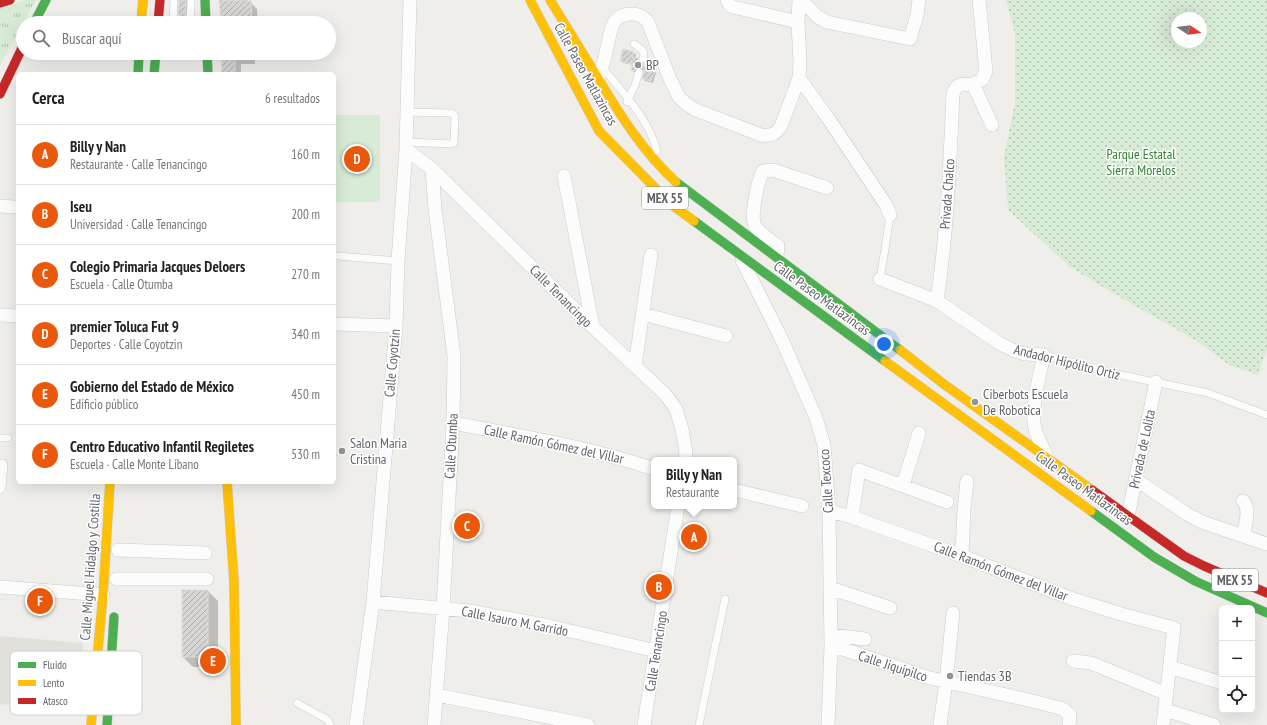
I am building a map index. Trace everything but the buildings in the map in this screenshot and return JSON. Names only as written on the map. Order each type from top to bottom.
[{"type":"main road","points":[[0,3],[10,0]]},
{"type":"main road","points":[[38,16],[46,0]]},
{"type":"main road","points":[[142,16],[143,0]]},
{"type":"main road","points":[[159,16],[160,0]]},
{"type":"main road","points":[[205,0],[206,16]]},
{"type":"main road","name":"Calle Paseo Matlazincas","points":[[530,0],[602,129],[672,205],[1154,557],[1195,581],[1267,613]]},
{"type":"main road","name":"Calle Paseo Matlazincas","points":[[550,0],[600,73],[617,115],[662,169],[683,188],[945,385],[1184,556],[1267,593]]},
{"type":"main road","points":[[0,94],[16,60]]},
{"type":"main road","points":[[138,72],[139,60]]},
{"type":"main road","points":[[154,72],[155,60]]},
{"type":"main road","points":[[207,60],[208,72]]},
{"type":"main road","name":"Calle Miguel Hidalgo y Costilla","points":[[98,651],[110,484]]},
{"type":"main road","points":[[227,484],[234,581],[236,725]]},
{"type":"main road","name":"Calle Miguel Hidalgo y Costilla","points":[[111,651],[114,610]]},
{"type":"main road","name":"Calle Miguel Hidalgo y Costilla","points":[[91,725],[92,715]]},
{"type":"main road","name":"Calle Miguel Hidalgo y Costilla","points":[[106,725],[107,715]]},
{"type":"street","name":"Calle Coyotzin","points":[[356,725],[373,602],[396,326],[398,262],[406,145],[410,0]]},
{"type":"street","points":[[727,0],[733,7],[798,22]]},
{"type":"street","points":[[600,73],[612,28],[616,20],[623,15],[639,14],[648,22],[670,79],[679,97],[685,103],[696,110],[762,135],[770,136],[776,133],[781,126],[799,78],[800,62],[798,22],[800,0]]},
{"type":"street","points":[[800,0],[818,17],[827,22],[910,39],[917,15],[919,0]]},
{"type":"street","points":[[979,0],[986,71],[978,82],[992,125]]},
{"type":"street","points":[[799,78],[828,118],[886,205],[890,215]]},
{"type":"street","name":"Privada Chalco","points":[[937,301],[942,264],[953,94],[956,86],[961,83],[978,82]]},
{"type":"street","name":"Calle Tenancingo","points":[[406,145],[593,327],[665,394],[676,409],[682,429],[685,457]]},
{"type":"street","name":"Calle Otumba","points":[[432,169],[436,217],[454,356],[453,423],[443,609],[434,725]]},
{"type":"street","points":[[776,258],[778,246],[758,230],[753,221],[763,171],[773,170],[827,188]]},
{"type":"street","points":[[564,176],[593,327]]},
{"type":"street","points":[[0,206],[13,207]]},
{"type":"street","points":[[635,366],[651,255]]},
{"type":"street","name":"Calle Texcoco","points":[[739,255],[783,342],[816,418],[824,445],[830,511],[831,640],[828,725]]},
{"type":"street","name":"Andador Hipólito Ortiz","points":[[880,279],[937,301],[999,343],[1015,351],[1025,354],[1044,355]]},
{"type":"street","points":[[643,314],[726,336]]},
{"type":"street","points":[[0,315],[16,316]]},
{"type":"street","points":[[336,324],[396,326]]},
{"type":"street","points":[[1044,355],[1035,406],[1034,422],[1035,430],[1048,460]]},
{"type":"street","name":"Privada de Lolita","points":[[1128,516],[1156,382]]},
{"type":"street","name":"Calle Ramón Gómez del Villar","points":[[453,423],[572,446],[631,461],[651,468]]},
{"type":"street","points":[[903,486],[919,433]]},
{"type":"street","points":[[852,517],[859,470],[947,502]]},
{"type":"street","points":[[1135,479],[1187,514],[1202,522],[1267,544]]},
{"type":"street","points":[[962,556],[967,481]]},
{"type":"street","points":[[737,491],[802,506]]},
{"type":"street","points":[[1243,501],[1246,504],[1247,510],[1244,536]]},
{"type":"street","name":"Calle Tenancingo","points":[[644,725],[678,509]]},
{"type":"street","name":"Calle Ramón Gómez del Villar","points":[[830,511],[852,517],[962,556],[1073,598],[1121,614],[1174,628],[1170,667]]},
{"type":"street","points":[[118,550],[204,553]]},
{"type":"street","points":[[116,579],[207,579]]},
{"type":"street","points":[[0,587],[103,595]]},
{"type":"street","points":[[830,588],[890,608]]},
{"type":"street","name":"Calle Isauro M. Garrido","points":[[373,602],[470,611],[549,626],[656,651]]},
{"type":"street","points":[[940,725],[953,613]]},
{"type":"street","points":[[831,640],[865,639]]},
{"type":"street","name":"Calle Jiquipilco","points":[[831,640],[926,677],[1063,709],[1069,720]]},
{"type":"street","points":[[1072,661],[1091,663],[1167,694]]},
{"type":"street","points":[[1163,725],[1170,667],[1219,682]]},
{"type":"street","points":[[437,695],[588,725]]},
{"type":"street","points":[[1165,710],[1214,725]]},
{"type":"lane","points":[[173,16],[174,0]]},
{"type":"lane","points":[[190,16],[191,0]]},
{"type":"lane","points":[[634,44],[644,51],[643,59]]},
{"type":"lane","points":[[617,115],[629,100],[639,72]]},
{"type":"lane","points":[[600,73],[629,100],[648,126],[655,142],[662,169]]},
{"type":"lane","points":[[406,145],[450,144],[454,142],[455,116],[452,113],[407,112]]},
{"type":"lane","points":[[880,279],[890,215]]},
{"type":"lane","points":[[338,256],[398,262]]},
{"type":"lane","name":"Andador Hipólito Ortiz","points":[[1044,355],[1121,375],[1208,393],[1267,415]]},
{"type":"lane","points":[[0,438],[8,438]]},
{"type":"lane","points":[[0,463],[4,465],[2,487],[0,490]]},
{"type":"lane","points":[[699,725],[725,599]]},
{"type":"lane","points":[[297,703],[328,720],[330,725]]},
{"type":"shaded area","points":[[0,636],[83,643],[82,651],[10,651],[10,705],[0,704]]},
{"type":"green space","points":[[25,0],[36,0],[27,16],[16,16],[16,36],[0,65],[0,8]]},
{"type":"green space","name":"Parque Estatal Sierra Morelos","points":[[1006,0],[1267,0],[1267,351],[1258,375],[1229,365],[1197,341],[1070,267],[1008,210],[1004,157],[1015,103],[1015,34]]},
{"type":"green space","points":[[336,115],[380,115],[380,202],[336,202]]},
{"type":"traffic: fast","points":[[38,16],[46,0]]},
{"type":"traffic: fast","points":[[205,0],[206,16]]},
{"type":"traffic: fast","points":[[138,72],[139,60]]},
{"type":"traffic: fast","points":[[154,72],[155,60]]},
{"type":"traffic: fast","points":[[207,60],[208,72]]},
{"type":"traffic: fast","points":[[676,182],[900,350]]},
{"type":"traffic: fast","points":[[694,221],[885,361]]},
{"type":"traffic: fast","points":[[1091,511],[1154,557],[1195,581],[1267,613]]},
{"type":"traffic: fast","points":[[112,651],[114,617]]},
{"type":"traffic: fast","points":[[107,725],[108,715]]},
{"type":"traffic: slow","points":[[142,16],[143,0]]},
{"type":"traffic: slow","points":[[530,0],[599,131],[672,205],[694,221]]},
{"type":"traffic: slow","points":[[550,0],[624,120],[653,159],[676,182]]},
{"type":"traffic: slow","points":[[900,350],[945,385],[1092,490]]},
{"type":"traffic: slow","points":[[885,361],[1091,511]]},
{"type":"traffic: slow","points":[[98,651],[110,484]]},
{"type":"traffic: slow","points":[[227,484],[234,581],[236,725]]},
{"type":"traffic: slow","points":[[91,725],[92,715]]},
{"type":"traffic: jam","points":[[0,3],[10,0]]},
{"type":"traffic: jam","points":[[159,16],[160,0]]},
{"type":"traffic: jam","points":[[0,94],[16,60]]},
{"type":"traffic: jam","points":[[1092,490],[1184,556],[1267,593]]},
{"type":"place","name":"BP","points":[[638,65]]},
{"type":"place","name":"premier Toluca Fut 9","points":[[357,159]]},
{"type":"place","name":"Ciberbots Escuela De Robotica","points":[[975,402]]},
{"type":"place","name":"Salon Maria Cristina","points":[[342,451]]},
{"type":"place","name":"Colegio Primaria Jacques Deloers","points":[[467,526]]},
{"type":"place","name":"Billy y Nan","points":[[694,537]]},
{"type":"place","name":"Iseu","points":[[659,587]]},
{"type":"place","name":"Centro Educativo Infantil Regiletes","points":[[40,601]]},
{"type":"place","name":"Gobierno del Estado de México","points":[[213,661]]},
{"type":"place","name":"Tiendas 3B","points":[[950,676]]}]
